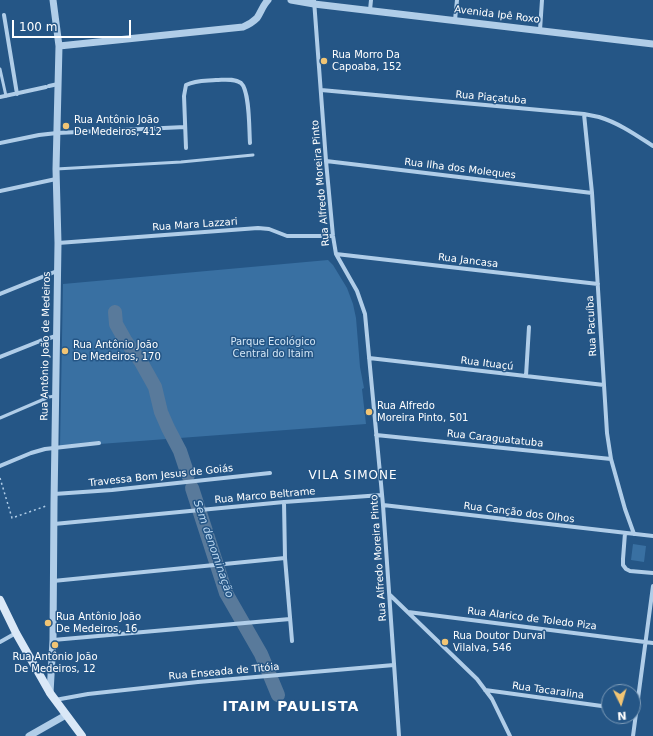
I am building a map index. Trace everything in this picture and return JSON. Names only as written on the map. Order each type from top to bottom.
[{"type":"main road","points":[[0,600],[16,633],[52,696],[82,736]]},
{"type":"street","name":"Rua Antônio João de Medeiros","points":[[52,696],[54,447],[58,243],[56,169],[59,84],[59,46],[54,0]]},
{"type":"street","points":[[59,46],[243,27],[257,18],[268,0]]},
{"type":"street","name":"Avenida Ipê Roxo","points":[[291,0],[653,44]]},
{"type":"street","points":[[370,10],[371,0]]},
{"type":"street","points":[[455,20],[457,0]]},
{"type":"street","points":[[540,30],[542,0]]},
{"type":"street","name":"Rua Alfredo Moreira Pinto","points":[[314,2],[333,236],[336,254],[357,291],[364,314],[383,505],[399,736]]},
{"type":"street","points":[[4,15],[17,94]]},
{"type":"street","points":[[186,148],[184,96],[186,85],[193,82],[233,80],[240,82],[244,87],[247,96],[250,143]]},
{"type":"street","points":[[0,97],[59,84]]},
{"type":"street","name":"Rua Piaçatuba","points":[[321,90],[584,114],[600,117],[612,122],[632,132],[653,146]]},
{"type":"street","name":"Rua Pacuíba","points":[[584,114],[592,193],[607,433],[611,459],[624,509],[634,534]]},
{"type":"street","points":[[0,143],[57,133],[185,127]]},
{"type":"street","name":"Rua Ilha dos Moleques","points":[[326,161],[592,193]]},
{"type":"street","points":[[0,191],[56,179]]},
{"type":"street","name":"Rua Mara Lazzari","points":[[58,243],[258,228],[269,229],[287,236],[333,236]]},
{"type":"street","name":"Rua Jancasa","points":[[336,254],[598,284]]},
{"type":"street","points":[[0,294],[57,271]]},
{"type":"street","points":[[526,376],[529,326]]},
{"type":"street","points":[[0,357],[56,336]]},
{"type":"street","name":"Rua Ituaçú","points":[[369,358],[604,385]]},
{"type":"street","name":"Rua Caraguatatuba","points":[[376,435],[611,459]]},
{"type":"street","points":[[0,466],[38,450],[99,443]]},
{"type":"street","name":"Travessa Bom Jesus de Goiás","points":[[54,494],[112,490],[270,473]]},
{"type":"street","name":"Rua Marco Beltrame","points":[[54,524],[284,502],[382,495]]},
{"type":"street","points":[[284,502],[286,558],[292,641]]},
{"type":"street","name":"Rua Canção dos Olhos","points":[[383,505],[653,536]]},
{"type":"street","points":[[625,533],[623,559],[626,569],[630,571],[653,573]]},
{"type":"street","points":[[53,581],[286,558]]},
{"type":"street","points":[[638,684],[653,586]]},
{"type":"street","points":[[390,595],[477,679],[492,699],[510,736]]},
{"type":"street","name":"Rua Alarico de Toledo Piza","points":[[408,612],[653,643]]},
{"type":"street","points":[[53,640],[290,619]]},
{"type":"street","points":[[0,642],[16,633]]},
{"type":"street","name":"Rua Enseada de Titóia","points":[[52,696],[88,694],[394,664]]},
{"type":"street","name":"Rua Tacaralina","points":[[485,690],[601,706]]},
{"type":"street","points":[[29,736],[66,715]]},
{"type":"street","points":[[632,736],[633,724]]},
{"type":"lane","points":[[0,69],[6,96]]},
{"type":"lane","points":[[56,169],[182,162],[253,155]]},
{"type":"lane","points":[[0,418],[55,396]]},
{"type":"path","points":[[0,478],[12,518],[54,503]]},
{"type":"green space","name":"Parque Ecológico Central do Itaim","points":[[328,260],[333,265],[347,288],[353,304],[356,318],[360,367],[364,388],[362,389],[366,424],[60,447],[63,284]]},
{"type":"green space","points":[[633,544],[646,546],[644,562],[631,560]]},
{"type":"waterway","points":[[115,312],[116,324],[125,340],[141,362],[155,387],[161,412],[180,451],[188,475]]},
{"type":"waterway","name":"Sem denominação","points":[[192,488],[226,593],[261,654],[278,695]]},
{"type":"place","name":"Rua Morro Da Capoaba, 152","points":[[324,61]]},
{"type":"place","name":"Rua Antônio João De Medeiros, 412","points":[[66,126]]},
{"type":"place","name":"Rua Antônio João De Medeiros, 170","points":[[65,351]]},
{"type":"place","name":"Rua Alfredo Moreira Pinto, 501","points":[[369,412]]},
{"type":"place","name":"Rua Antônio João De Medeiros, 16","points":[[48,623]]},
{"type":"place","name":"Rua Doutor Durval Vilalva, 546","points":[[445,642]]},
{"type":"place","name":"Rua Antônio João De Medeiros, 12","points":[[55,645]]},
{"type":"district","name":"VILA SIMONE","points":[[353,476]]},
{"type":"district","name":"ITAIM PAULISTA","points":[[291,707]]}]
